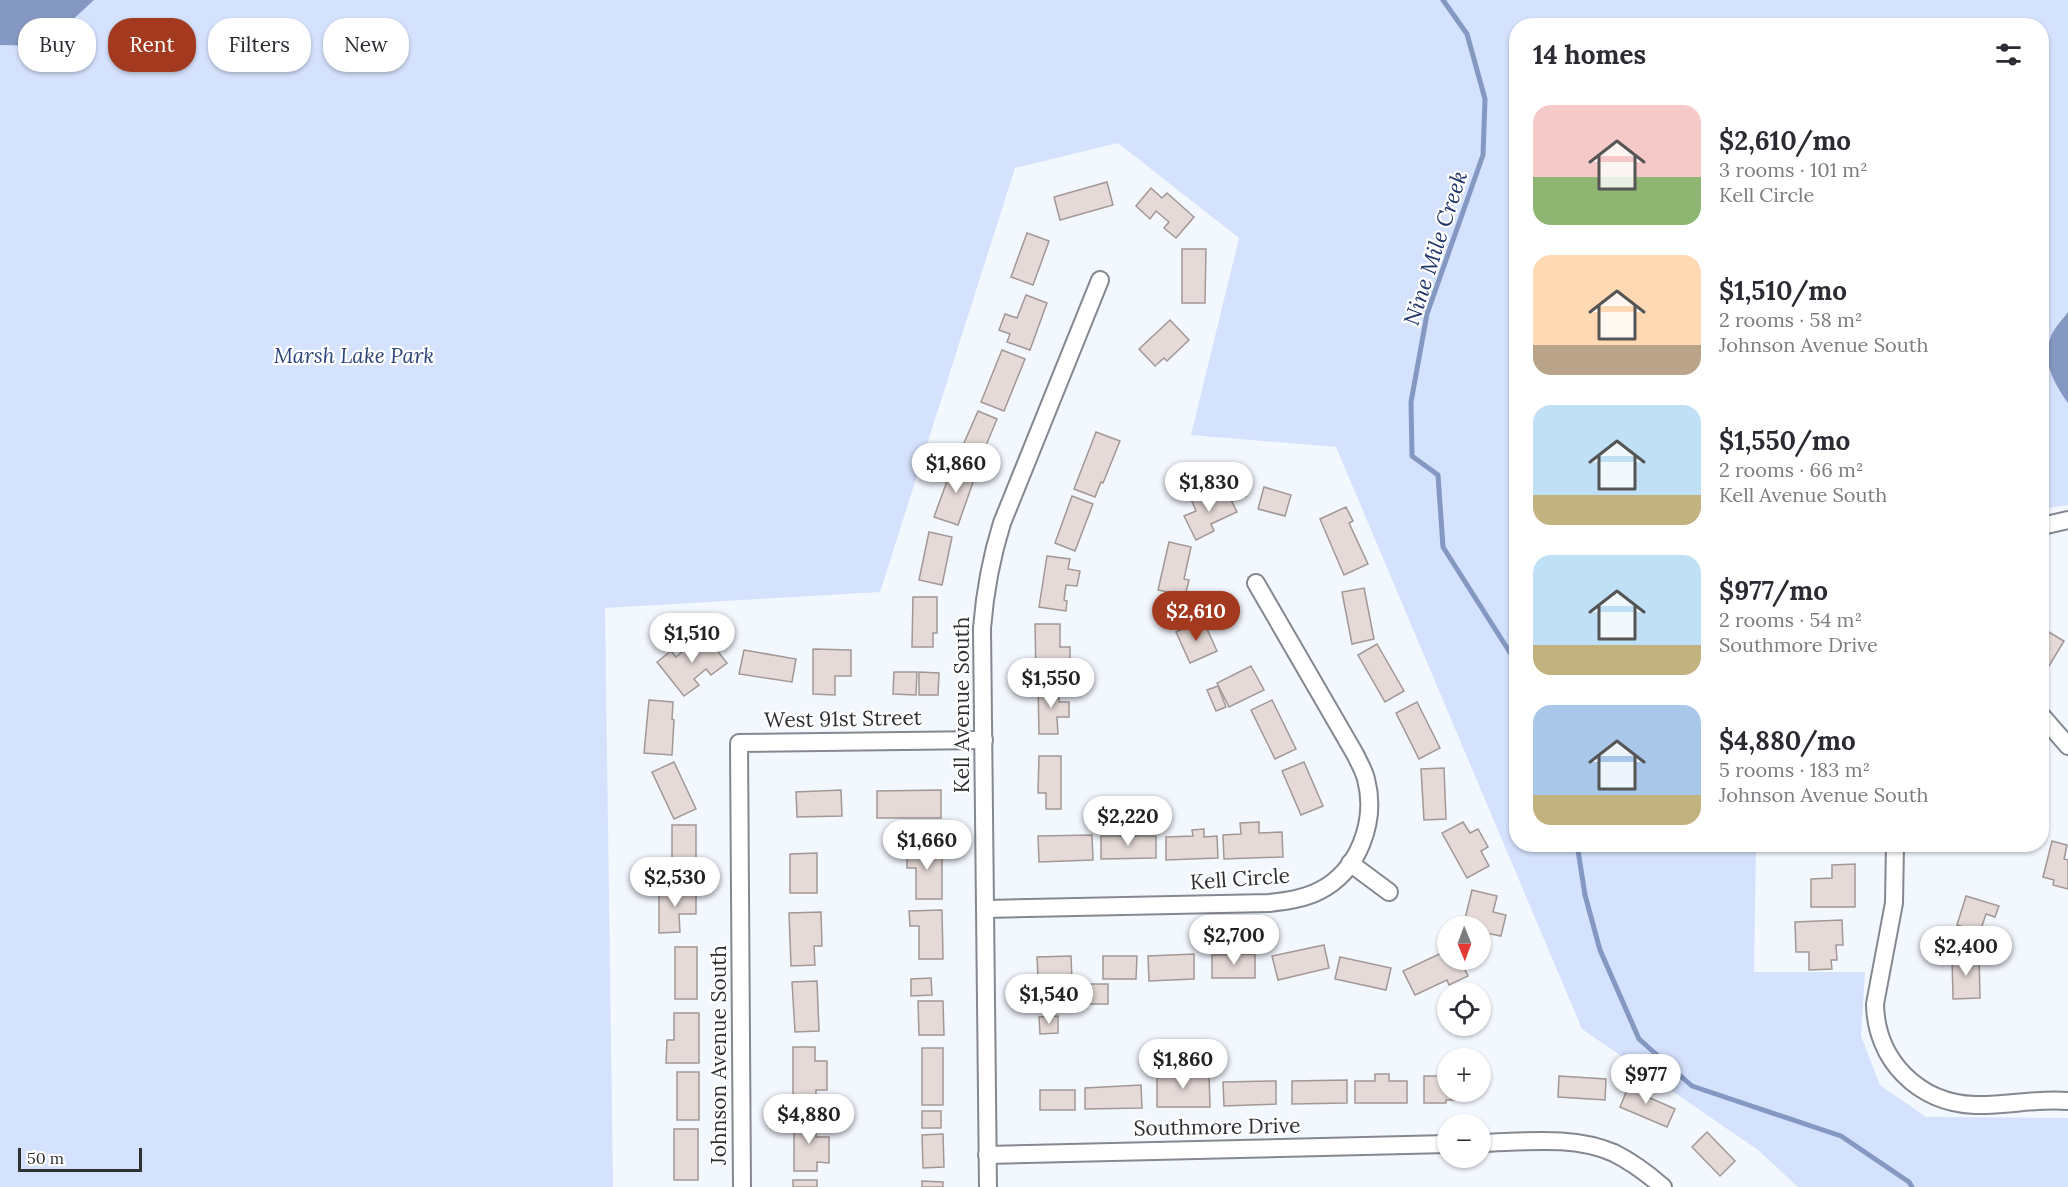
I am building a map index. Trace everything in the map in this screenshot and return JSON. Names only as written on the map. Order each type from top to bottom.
[{"type":"street","name":"Kell Avenue South","points":[[988,1187],[982,628],[985,592],[1002,523],[1100,280]]},
{"type":"street","points":[[2049,524],[2068,520]]},
{"type":"street","name":"Kell Circle","points":[[986,909],[1269,903],[1296,900],[1320,891],[1341,874],[1357,854],[1367,830],[1370,803],[1366,778],[1355,754],[1256,583]]},
{"type":"street","points":[[2049,724],[2068,746]]},
{"type":"street","name":"West 91st Street","points":[[739,743],[984,740]]},
{"type":"street","name":"Johnson Avenue South","points":[[739,743],[742,1187]]},
{"type":"street","points":[[1895,852],[1894,903],[1875,1004],[1875,1020],[1882,1043],[1893,1063],[1909,1081],[1929,1094],[1952,1102],[1975,1105],[2068,1101]]},
{"type":"street","points":[[1350,863],[1389,892]]},
{"type":"street","points":[[1491,1143],[1552,1141],[1582,1144],[1612,1153],[1640,1168],[1663,1187]]},
{"type":"street","name":"Southmore Drive","points":[[987,1155],[1437,1144]]},
{"type":"green space","name":"Marsh Lake Park","points":[[0,0],[2068,0],[2068,505],[2049,508],[2049,18],[1509,18],[1509,852],[1756,852],[1754,972],[1865,972],[1861,1036],[1880,1085],[1926,1117],[2068,1118],[2068,1187],[1798,1187],[1758,1150],[1582,1029],[1336,447],[1191,435],[1239,238],[1118,143],[1015,168],[880,592],[605,608],[613,1187],[0,1187]]},
{"type":"shaded area","points":[[0,0],[94,0],[74,18],[18,18],[18,45],[0,45]]},
{"type":"shaded area","points":[[2068,312],[2068,403],[2058,388],[2049,366],[2049,342],[2057,326]]},
{"type":"shaded area","points":[[1204,470],[1227,470],[1227,483],[1208,483],[1203,486],[1196,474]]},
{"type":"building","points":[[1107,182],[1113,205],[1060,220],[1054,197]]},
{"type":"building","points":[[1151,188],[1162,198],[1167,193],[1194,217],[1176,238],[1164,228],[1169,222],[1156,211],[1150,219],[1136,206]]},
{"type":"building","points":[[1027,233],[1049,241],[1033,285],[1011,277]]},
{"type":"building","points":[[1182,249],[1206,249],[1205,303],[1182,303]]},
{"type":"building","points":[[1026,295],[1047,303],[1030,350],[1007,342],[1010,334],[999,330],[1005,314],[1017,318]]},
{"type":"building","points":[[1170,320],[1189,340],[1167,361],[1164,358],[1155,366],[1139,349]]},
{"type":"building","points":[[1002,350],[1025,359],[1004,411],[981,402]]},
{"type":"building","points":[[978,411],[997,419],[977,467],[957,459]]},
{"type":"building","points":[[1096,432],[1120,441],[1095,497],[1074,489]]},
{"type":"building","points":[[954,462],[977,471],[958,525],[934,517]]},
{"type":"building","points":[[1240,483],[1246,496],[1233,501],[1227,489]]},
{"type":"building","points":[[1264,487],[1291,495],[1285,516],[1258,509]]},
{"type":"building","points":[[1226,490],[1237,512],[1211,524],[1214,531],[1196,540],[1184,516],[1196,511],[1191,499],[1201,494],[1204,501]]},
{"type":"building","points":[[1072,496],[1093,504],[1075,551],[1055,543]]},
{"type":"building","points":[[1346,507],[1353,521],[1349,523],[1368,564],[1344,575],[1320,519]]},
{"type":"building","points":[[929,532],[952,537],[942,585],[919,580]]},
{"type":"building","points":[[1169,542],[1191,547],[1184,579],[1189,580],[1185,596],[1158,590]]},
{"type":"building","points":[[1047,556],[1070,559],[1068,569],[1080,571],[1077,586],[1066,585],[1064,600],[1067,601],[1066,611],[1039,607]]},
{"type":"building","points":[[1364,588],[1374,639],[1352,644],[1342,592]]},
{"type":"building","points":[[913,597],[937,597],[937,633],[933,633],[933,647],[912,647]]},
{"type":"building","points":[[1203,620],[1217,651],[1190,663],[1176,632]]},
{"type":"building","points":[[1035,624],[1060,624],[1060,647],[1070,647],[1070,661],[1061,662],[1061,676],[1036,676]]},
{"type":"building","points":[[2049,632],[2064,641],[2049,666]]},
{"type":"building","points":[[704,634],[727,663],[711,675],[706,669],[694,679],[699,685],[684,696],[657,662],[671,651],[676,657]]},
{"type":"building","points":[[1377,644],[1404,691],[1385,702],[1358,655]]},
{"type":"building","points":[[813,649],[851,650],[851,676],[835,676],[835,695],[813,694]]},
{"type":"building","points":[[744,650],[796,659],[792,682],[739,674]]},
{"type":"building","points":[[1251,666],[1264,690],[1229,707],[1217,683]]},
{"type":"building","points":[[894,672],[917,672],[916,695],[893,694]]},
{"type":"building","points":[[919,672],[939,673],[938,695],[919,695]]},
{"type":"building","points":[[1059,684],[1059,702],[1069,702],[1069,717],[1057,717],[1058,734],[1039,734],[1038,685]]},
{"type":"building","points":[[1218,686],[1226,707],[1216,711],[1207,690]]},
{"type":"building","points":[[649,700],[673,702],[672,755],[644,753]]},
{"type":"building","points":[[1272,700],[1296,749],[1275,759],[1251,710]]},
{"type":"building","points":[[1417,702],[1440,748],[1419,759],[1396,713]]},
{"type":"building","points":[[1039,756],[1061,756],[1061,809],[1046,809],[1046,793],[1038,793]]},
{"type":"building","points":[[674,762],[696,809],[674,819],[652,772]]},
{"type":"building","points":[[1304,762],[1323,806],[1301,815],[1282,771]]},
{"type":"building","points":[[1444,768],[1446,819],[1424,820],[1421,769]]},
{"type":"building","points":[[841,790],[842,816],[797,817],[796,792]]},
{"type":"building","points":[[941,790],[941,818],[877,818],[877,791]]},
{"type":"building","points":[[1259,822],[1259,833],[1282,832],[1283,857],[1224,859],[1223,835],[1241,834],[1240,823]]},
{"type":"building","points":[[1463,822],[1470,833],[1478,829],[1488,847],[1481,851],[1489,866],[1467,878],[1442,833]]},
{"type":"building","points":[[672,825],[696,825],[696,859],[693,859],[693,876],[672,876]]},
{"type":"building","points":[[1204,829],[1204,837],[1217,836],[1218,858],[1166,860],[1166,837],[1193,836],[1192,830]]},
{"type":"building","points":[[1092,835],[1093,860],[1039,862],[1038,836]]},
{"type":"building","points":[[1101,836],[1156,836],[1156,858],[1101,859]]},
{"type":"building","points":[[2052,841],[2067,845],[2064,859],[2068,860],[2068,889],[2053,885],[2054,880],[2043,877]]},
{"type":"building","points":[[907,846],[942,846],[942,899],[916,899],[916,868],[907,868]]},
{"type":"building","points":[[817,853],[817,893],[790,893],[790,854]]},
{"type":"building","points":[[1855,864],[1855,907],[1811,907],[1811,879],[1832,878],[1832,865]]},
{"type":"building","points":[[659,890],[696,890],[696,914],[679,914],[680,932],[659,933]]},
{"type":"building","points":[[1472,890],[1497,896],[1493,912],[1506,915],[1501,936],[1491,934],[1491,916],[1466,916]]},
{"type":"building","points":[[1966,896],[1999,906],[1995,917],[1986,914],[1980,932],[1957,925]]},
{"type":"building","points":[[942,910],[943,959],[919,959],[919,926],[910,926],[909,911]]},
{"type":"building","points":[[821,912],[822,946],[814,946],[815,965],[791,966],[789,913]]},
{"type":"building","points":[[1842,920],[1843,945],[1836,945],[1837,960],[1831,960],[1832,969],[1809,970],[1809,952],[1796,952],[1795,922]]},
{"type":"building","points":[[1324,945],[1329,968],[1278,980],[1272,956]]},
{"type":"building","points":[[675,947],[697,947],[697,999],[675,999]]},
{"type":"building","points":[[1194,954],[1194,979],[1149,981],[1148,956]]},
{"type":"building","points":[[1255,954],[1255,978],[1212,978],[1212,955]]},
{"type":"building","points":[[1979,954],[1980,998],[1953,999],[1952,956]]},
{"type":"building","points":[[1437,955],[1437,970],[1465,970],[1468,976],[1455,982],[1447,980],[1437,982],[1437,985],[1415,995],[1403,971]]},
{"type":"building","points":[[1071,956],[1072,982],[1059,982],[1060,997],[1039,998],[1037,957]]},
{"type":"building","points":[[1103,956],[1137,956],[1136,979],[1103,979]]},
{"type":"building","points":[[1340,957],[1391,968],[1386,990],[1335,979]]},
{"type":"building","points":[[931,978],[932,995],[911,996],[911,979]]},
{"type":"building","points":[[817,981],[819,1031],[795,1032],[792,982]]},
{"type":"building","points":[[1085,984],[1108,984],[1108,1004],[1085,1004]]},
{"type":"building","points":[[918,1001],[943,1001],[944,1035],[919,1035]]},
{"type":"building","points":[[674,1013],[699,1013],[699,1063],[666,1063],[667,1040],[674,1040]]},
{"type":"building","points":[[1058,1016],[1058,1033],[1040,1034],[1039,1017]]},
{"type":"building","points":[[793,1047],[815,1047],[815,1061],[827,1061],[827,1090],[816,1090],[816,1097],[793,1097]]},
{"type":"building","points":[[922,1048],[943,1048],[943,1105],[922,1105]]},
{"type":"building","points":[[677,1072],[699,1072],[699,1120],[677,1120]]},
{"type":"building","points":[[1157,1072],[1209,1072],[1210,1107],[1157,1107]]},
{"type":"building","points":[[1375,1074],[1389,1074],[1389,1081],[1407,1081],[1407,1103],[1355,1103],[1355,1081],[1375,1081]]},
{"type":"building","points":[[1424,1076],[1437,1076],[1437,1102],[1446,1103],[1424,1103]]},
{"type":"building","points":[[1559,1076],[1606,1079],[1605,1100],[1558,1097]]},
{"type":"building","points":[[1632,1078],[1646,1084],[1641,1094],[1675,1109],[1667,1127],[1620,1107]]},
{"type":"building","points":[[1347,1080],[1347,1103],[1292,1104],[1292,1081]]},
{"type":"building","points":[[1276,1081],[1276,1104],[1224,1106],[1223,1082]]},
{"type":"building","points":[[1141,1085],[1142,1108],[1085,1109],[1085,1088]]},
{"type":"building","points":[[1040,1090],[1075,1090],[1075,1110],[1040,1110]]},
{"type":"building","points":[[922,1111],[941,1111],[941,1128],[922,1128]]},
{"type":"building","points":[[794,1115],[816,1115],[816,1137],[829,1137],[829,1163],[817,1162],[817,1171],[794,1171]]},
{"type":"building","points":[[674,1129],[698,1129],[698,1180],[674,1180]]},
{"type":"building","points":[[1707,1132],[1735,1161],[1720,1176],[1692,1147]]},
{"type":"building","points":[[943,1134],[944,1167],[923,1168],[922,1135]]},
{"type":"building","points":[[793,1180],[817,1180],[817,1187],[793,1187]]},
{"type":"building","points":[[922,1181],[943,1182],[943,1187],[922,1187]]},
{"type":"waterway","name":"Nine Mile Creek","points":[[1443,0],[1467,34],[1485,99],[1483,155],[1427,314],[1411,402],[1412,456],[1438,475],[1443,547],[1509,651]]},
{"type":"waterway","name":"Nine Mile Creek","points":[[1578,852],[1585,895],[1600,950],[1639,1039],[1692,1086],[1841,1136],[1909,1182],[1912,1187]]}]
